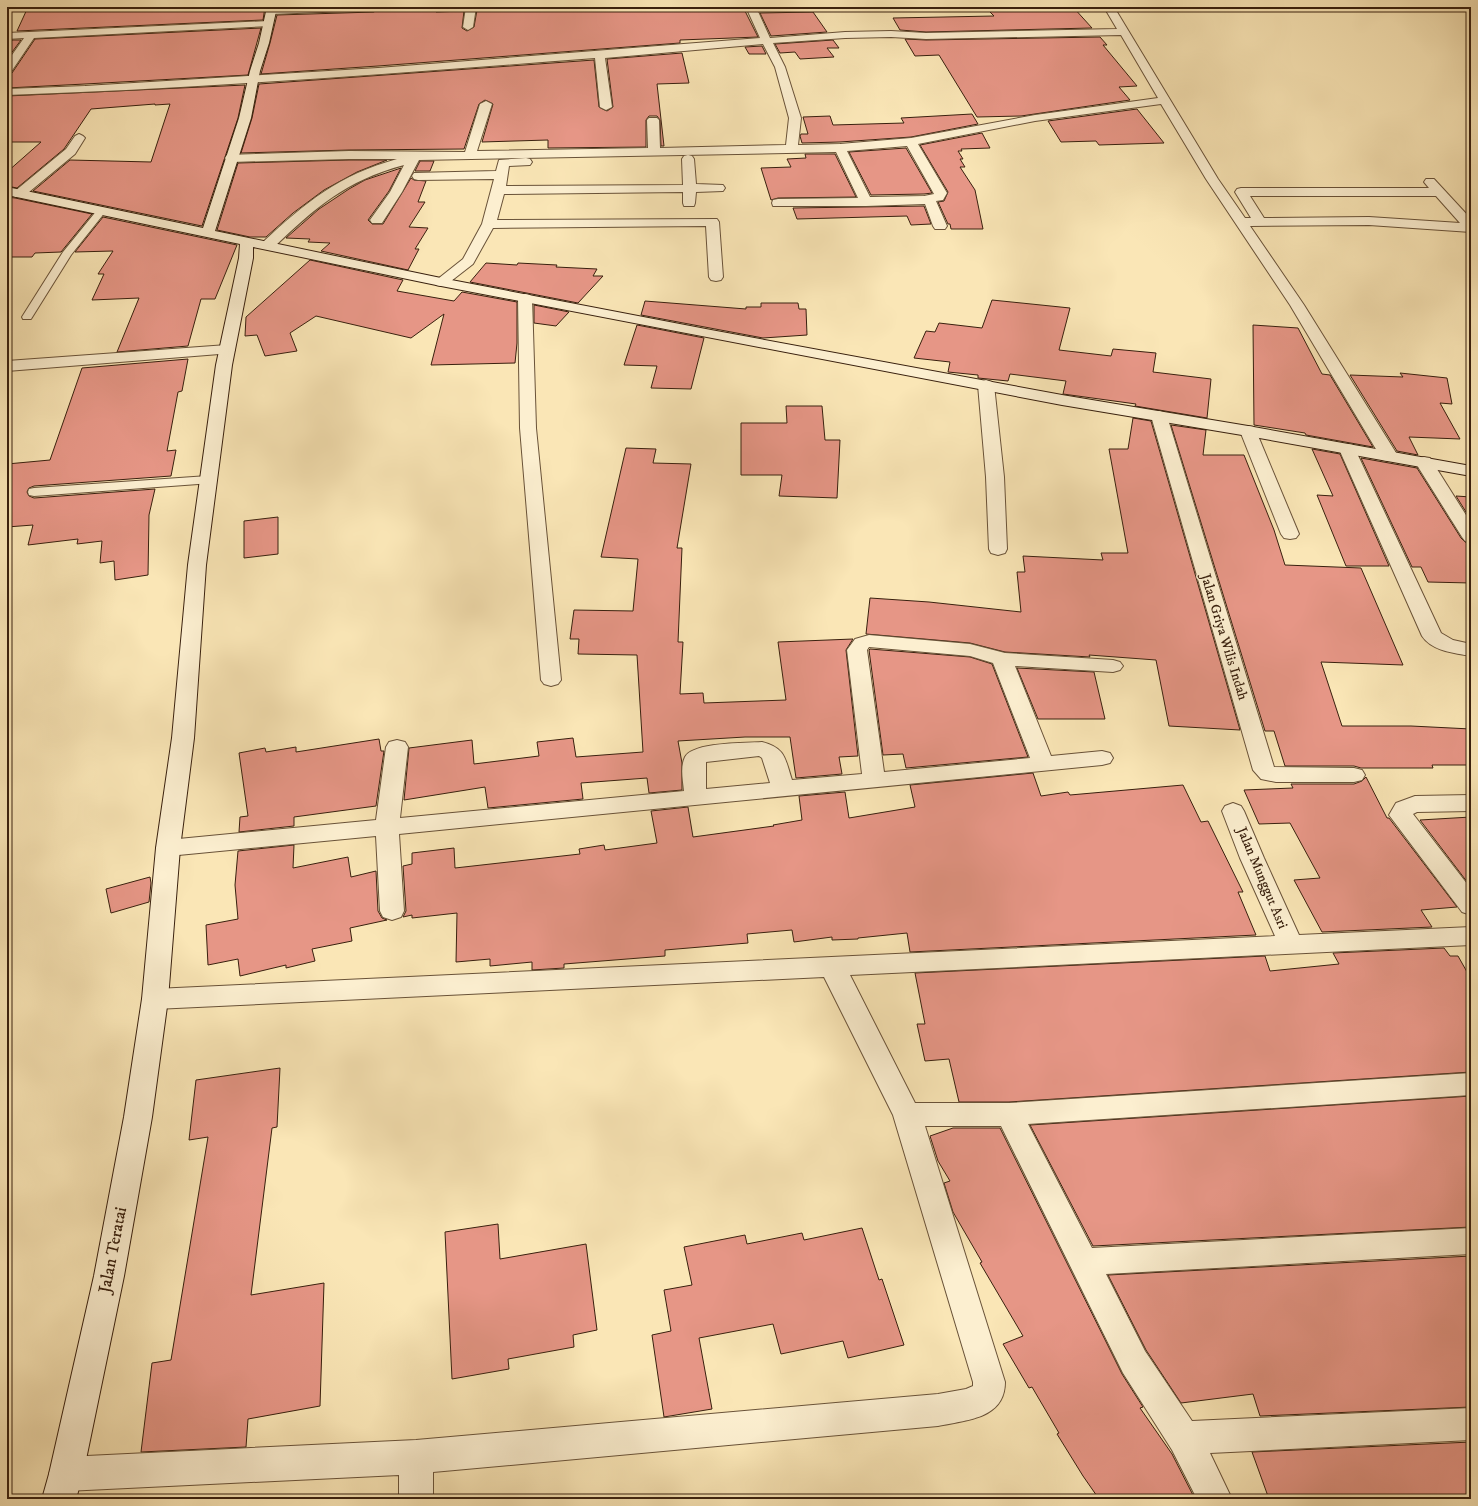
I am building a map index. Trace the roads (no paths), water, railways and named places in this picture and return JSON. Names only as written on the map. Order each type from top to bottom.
[{"type":"street","points":[[208,232],[217,208],[244,118],[272,9],[374,7]]},
{"type":"street","points":[[468,27],[472,7]]},
{"type":"street","points":[[751,7],[780,66],[795,118],[792,148]]},
{"type":"street","points":[[1109,7],[1212,178],[1297,305],[1389,456]]},
{"type":"street","points":[[7,36],[268,24]]},
{"type":"street","points":[[7,92],[85,89],[600,55],[766,40],[874,34],[926,36],[1124,32]]},
{"type":"street","points":[[7,70],[31,35]]},
{"type":"street","points":[[600,55],[606,107]]},
{"type":"street","points":[[231,158],[349,155],[419,158],[470,155],[840,148],[912,142],[1034,118],[1165,100]]},
{"type":"street","points":[[470,155],[486,104]]},
{"type":"street","points":[[653,120],[654,151]]},
{"type":"street","points":[[13,193],[71,151],[79,138]]},
{"type":"street","points":[[778,203],[866,202],[929,199],[939,197],[941,193],[912,142]]},
{"type":"street","points":[[840,148],[866,202]]},
{"type":"street","points":[[377,220],[419,158]]},
{"type":"street","points":[[268,246],[321,197],[343,184],[377,169],[419,158]]},
{"type":"street","points":[[440,282],[468,261],[489,224],[499,190],[500,175],[503,163],[711,158]]},
{"type":"street","points":[[688,159],[690,189],[688,222]]},
{"type":"street","points":[[418,176],[500,175]]},
{"type":"street","points":[[1427,179],[1471,227]]},
{"type":"street","points":[[499,190],[719,188]]},
{"type":"street","points":[[1260,222],[1241,192],[1439,192]]},
{"type":"street","points":[[13,193],[208,232],[440,282],[986,385],[1471,471]]},
{"type":"street","points":[[929,199],[940,226]]},
{"type":"street","points":[[1241,222],[1369,221],[1471,227]]},
{"type":"street","points":[[489,224],[712,222],[716,277]]},
{"type":"street","name":"Jalan Teratai","points":[[62,1487],[109,1276],[138,1117],[155,999],[168,848],[183,738],[195,587],[208,480],[228,350],[246,258],[247,241]]},
{"type":"street","points":[[525,298],[528,428],[551,680]]},
{"type":"street","points":[[7,366],[228,350]]},
{"type":"street","points":[[986,385],[995,477],[998,549]]},
{"type":"street","name":"Jalan Griya Wilis Indah","points":[[1159,416],[1264,770],[1269,774],[1276,775],[1354,775]]},
{"type":"street","points":[[1248,431],[1290,534]]},
{"type":"street","points":[[1347,449],[1432,636],[1439,642],[1449,646],[1471,650]]},
{"type":"street","points":[[1424,462],[1471,537]]},
{"type":"street","points":[[874,779],[856,650],[862,643],[875,641],[970,650],[1002,659],[1113,666]]},
{"type":"street","points":[[1002,659],[1043,763]]},
{"type":"street","points":[[392,911],[387,826],[397,747]]},
{"type":"street","points":[[695,796],[694,764],[696,758],[703,754],[762,749],[767,751],[772,754],[783,788]]},
{"type":"street","points":[[168,848],[695,796],[1102,758]]},
{"type":"street","points":[[1471,802],[1415,804],[1404,808],[1401,814],[1471,906]]},
{"type":"street","name":"Jalan Munggut Asri","points":[[1233,811],[1252,858],[1291,944]]},
{"type":"street","points":[[155,999],[833,968],[1471,936]]},
{"type":"street","points":[[62,1487],[938,1410],[976,1402],[982,1399],[988,1393],[989,1382],[907,1116],[833,968]]},
{"type":"street","points":[[907,1116],[1009,1114],[1471,1084]]},
{"type":"street","points":[[1009,1114],[1134,1362],[1184,1438],[1215,1499]]},
{"type":"street","points":[[1083,1262],[1471,1241]]},
{"type":"street","points":[[1184,1438],[1471,1424]]},
{"type":"street","points":[[416,1457],[416,1499]]},
{"type":"lane","points":[[27,317],[67,254],[101,211]]},
{"type":"lane","points":[[34,492],[208,480]]}]
